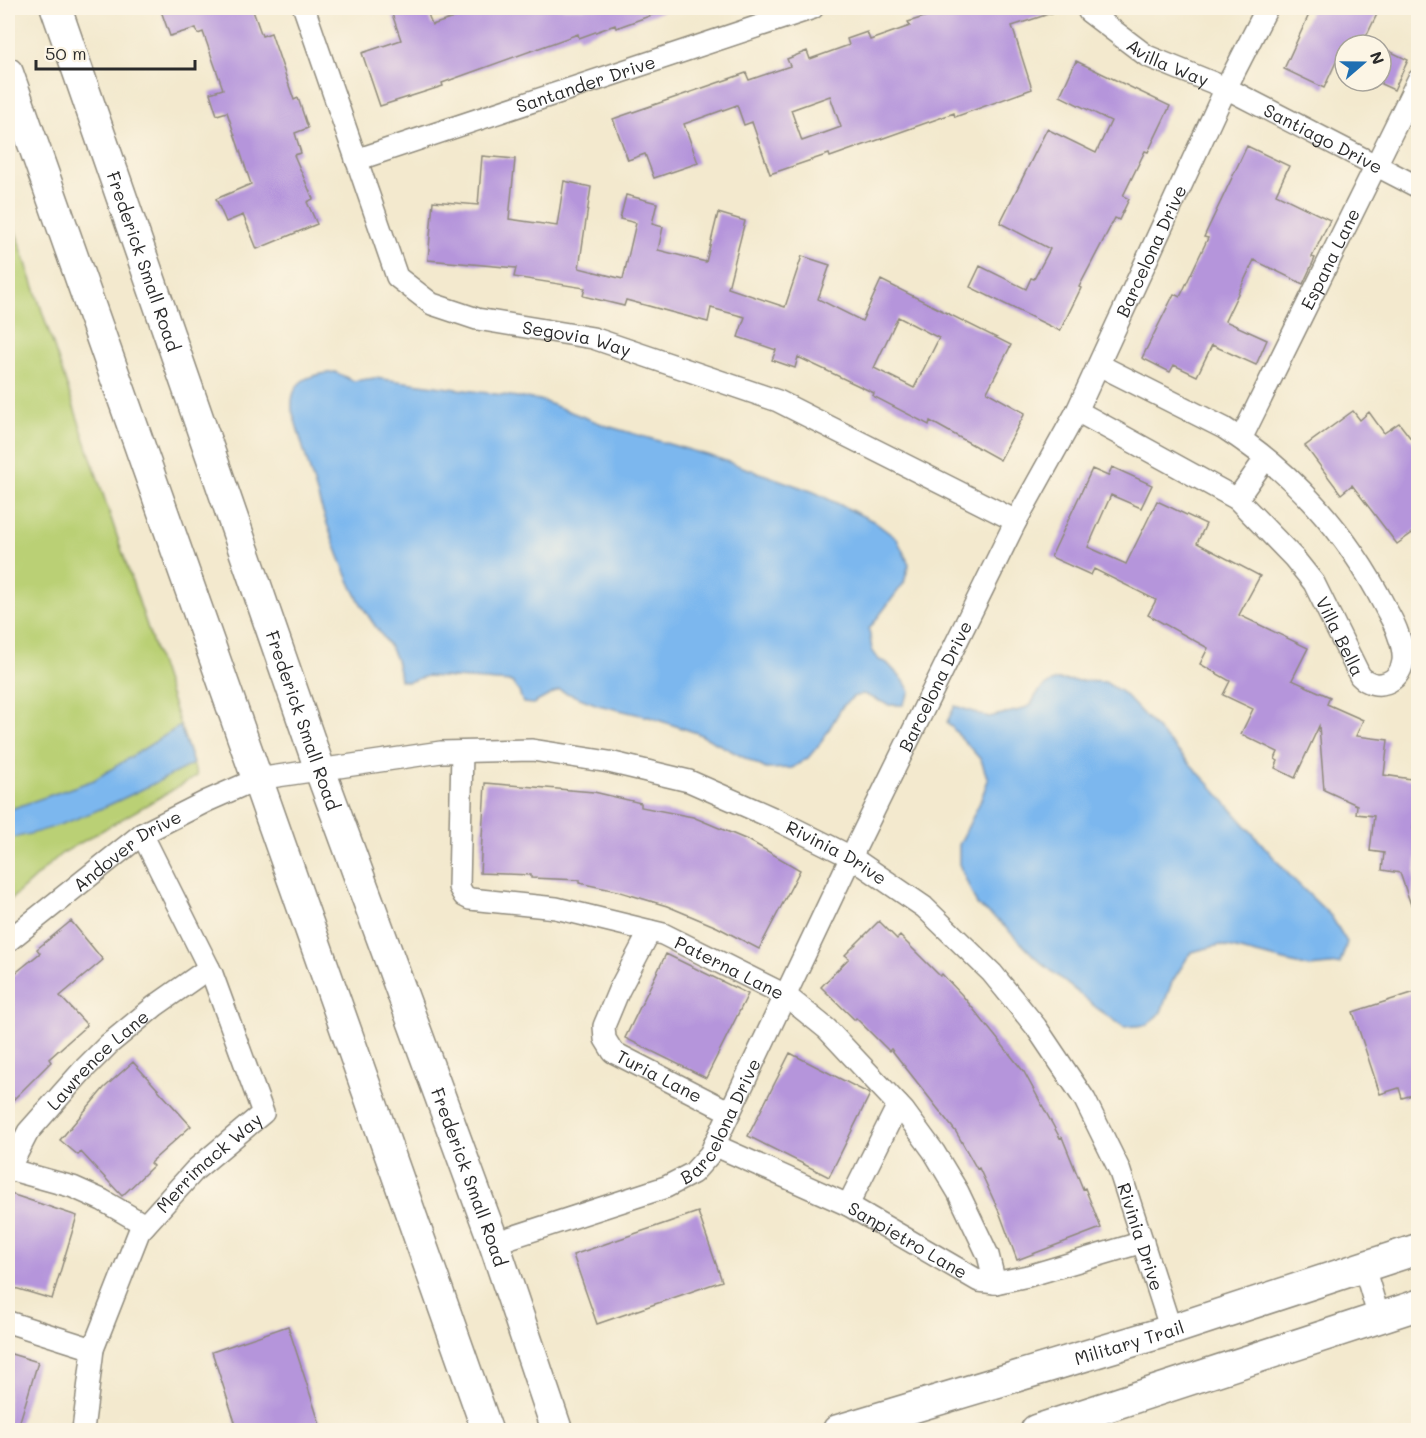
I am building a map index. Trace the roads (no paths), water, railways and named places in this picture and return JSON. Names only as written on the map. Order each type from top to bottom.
[{"type":"street","name":"Frederick Small Road","points":[[56,8],[320,770],[494,1244],[557,1431]]},
{"type":"street","name":"Segovia Way","points":[[304,8],[397,277],[432,304],[477,319],[593,338],[778,401],[1016,521]]},
{"type":"street","name":"Santander Drive","points":[[356,160],[813,8]]},
{"type":"street","name":"Avilla Way","points":[[1087,8],[1089,12],[1147,56],[1226,88]]},
{"type":"street","name":"Barcelona Drive","points":[[494,1244],[666,1187],[693,1173],[710,1154],[851,857],[1016,521],[1077,411],[1226,88],[1267,8]]},
{"type":"street","points":[[8,73],[487,1431]]},
{"type":"street","name":"Espana Lane","points":[[1240,439],[1419,80]]},
{"type":"street","name":"Santiago Drive","points":[[1226,88],[1376,167],[1419,187]]},
{"type":"street","name":"Villa Bella","points":[[1077,411],[1237,499],[1294,558],[1314,583],[1364,681],[1384,685],[1398,674],[1403,661],[1403,648],[1398,632],[1373,584],[1317,506],[1265,459],[1224,428],[1099,365]]},
{"type":"street","points":[[1237,499],[1265,459]]},
{"type":"street","name":"Rivinia Drive","points":[[257,779],[441,752],[532,750],[609,762],[689,780],[851,857],[924,907],[992,974],[1036,1028],[1085,1100],[1119,1169],[1170,1330]]},
{"type":"street","name":"Paterna Lane","points":[[462,752],[459,887],[464,896],[470,899],[556,908],[663,934],[785,995],[827,1029],[898,1105],[934,1152],[958,1192],[988,1255],[995,1283]]},
{"type":"street","name":"Andover Drive","points":[[8,941],[142,834],[257,779]]},
{"type":"street","name":"Merrimack Way","points":[[83,1431],[93,1349],[139,1232],[195,1170],[263,1113],[209,968],[142,834]]},
{"type":"street","name":"Turia Lane","points":[[650,931],[619,990],[604,1026],[605,1039],[613,1052],[729,1112]]},
{"type":"street","name":"Lawrence Lane","points":[[8,1169],[28,1132],[109,1044],[155,1006],[209,968]]},
{"type":"street","points":[[848,1205],[898,1105]]},
{"type":"street","name":"Sanpietro Lane","points":[[714,1145],[848,1205],[979,1281],[995,1283],[1028,1276],[1143,1242]]},
{"type":"street","points":[[8,1169],[73,1186],[145,1225]]},
{"type":"street","name":"Military Trail","points":[[838,1431],[1170,1330],[1419,1249]]},
{"type":"street","points":[[1364,1267],[1379,1318]]},
{"type":"street","points":[[1036,1431],[1419,1305]]},
{"type":"street","points":[[8,1322],[93,1349]]},
{"type":"water","points":[[335,372],[353,381],[375,378],[540,400],[607,426],[717,458],[814,492],[873,521],[897,539],[909,564],[904,583],[869,629],[872,650],[879,660],[887,663],[904,681],[910,692],[903,705],[889,705],[863,694],[853,697],[842,707],[822,741],[808,758],[792,768],[766,769],[697,733],[649,717],[598,705],[559,690],[533,704],[523,703],[512,682],[427,676],[408,682],[400,680],[396,659],[360,602],[337,551],[292,410],[294,391],[303,380]]},
{"type":"water","points":[[1057,680],[1105,682],[1123,693],[1211,786],[1291,877],[1331,916],[1347,942],[1340,964],[1309,967],[1220,945],[1191,952],[1172,982],[1161,1012],[1147,1025],[1124,1027],[1038,960],[1000,922],[977,905],[959,864],[959,845],[988,780],[981,760],[947,722],[955,706],[989,717],[1020,710],[1031,705],[1044,686]]},
{"type":"water","points":[[180,726],[193,764],[80,817],[8,839],[8,810],[94,780]]}]
